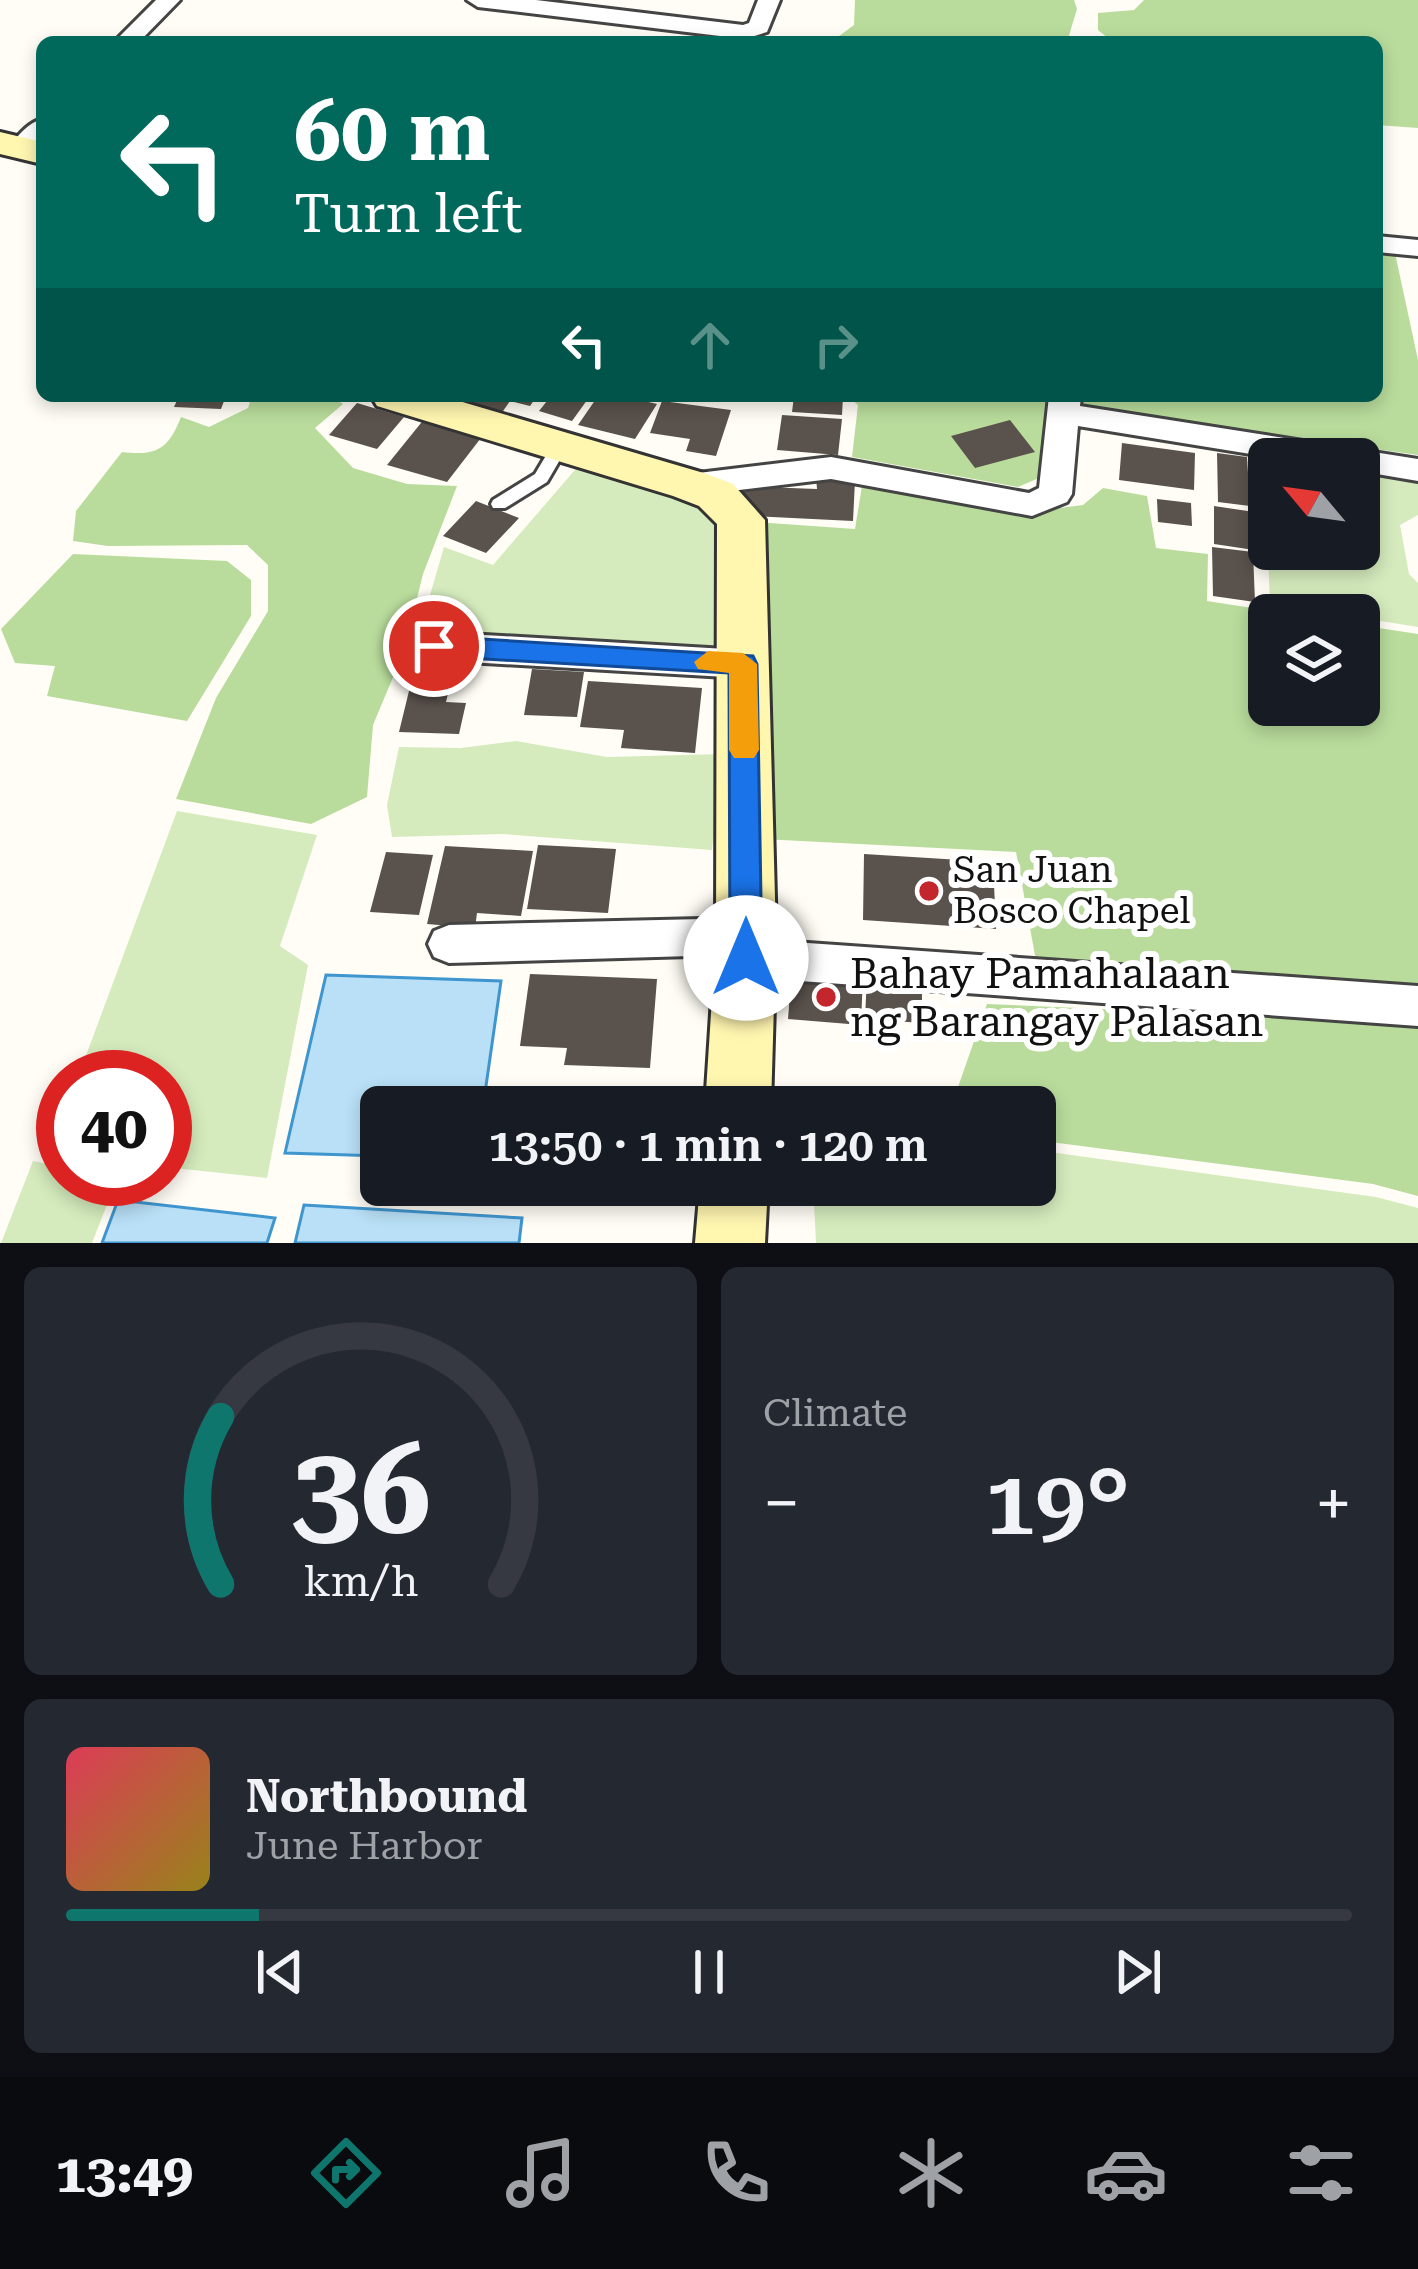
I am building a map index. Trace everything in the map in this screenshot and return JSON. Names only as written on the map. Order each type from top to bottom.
[{"type":"street","points":[[132,36],[169,0]]},
{"type":"street","points":[[478,0],[626,31],[745,32],[759,27],[769,0]]},
{"type":"street","points":[[1383,245],[1418,248]]},
{"type":"street","points":[[414,402],[690,485],[716,496],[741,520],[746,948],[739,1086]]},
{"type":"street","points":[[690,485],[831,468],[1032,505],[1054,494],[1065,405],[1248,440]]},
{"type":"street","points":[[1380,464],[1418,470]]},
{"type":"street","points":[[434,646],[743,664]]},
{"type":"street","points":[[449,944],[746,948],[1418,1006]]},
{"type":"street","points":[[730,1243],[733,1206]]},
{"type":"lane","points":[[499,504],[541,478],[560,446]]},
{"type":"green space","points":[[855,0],[1074,0],[1077,9],[1069,36],[839,36],[854,25]]},
{"type":"green space","points":[[1144,0],[1418,0],[1418,128],[1383,125],[1383,36],[1106,36],[1098,30],[1098,13],[1134,10]]},
{"type":"green space","points":[[1383,252],[1395,253],[1418,360],[1418,455],[1380,450],[1380,438],[1299,438],[1081,407],[1081,402],[1383,402]]},
{"type":"green space","points":[[250,402],[340,402],[343,404],[315,428],[353,468],[407,484],[457,486],[423,574],[404,651],[373,725],[367,797],[311,824],[176,799],[216,698],[268,611],[268,565],[247,545],[108,546],[73,541],[76,511],[122,452],[144,453],[166,444],[181,417],[209,427],[248,408]]},
{"type":"green space","points":[[854,402],[1053,402],[1056,409],[1039,478],[1018,487],[852,457],[858,405]]},
{"type":"green space","points":[[580,464],[682,495],[717,512],[721,648],[419,633],[444,547],[493,565]]},
{"type":"green space","points":[[1380,473],[1418,479],[1418,515],[1400,525],[1409,574],[1418,583],[1418,627],[1380,621],[1380,594],[1270,594],[1269,570],[1380,570]]},
{"type":"green space","points":[[863,480],[1028,512],[1083,505],[1103,488],[1147,496],[1156,548],[1208,554],[1207,601],[1248,607],[1248,726],[1380,726],[1380,628],[1418,634],[1418,990],[1037,966],[1016,852],[761,839],[755,522],[855,529]]},
{"type":"green space","points":[[73,554],[227,561],[251,580],[251,616],[187,721],[47,696],[55,666],[15,663],[1,629]]},
{"type":"green space","points":[[516,741],[607,757],[722,754],[712,850],[502,834],[392,837],[387,805],[399,747],[461,748]]},
{"type":"green space","points":[[177,811],[317,835],[280,946],[308,965],[267,1178],[192,1170],[192,1050],[88,1050]]},
{"type":"green space","points":[[987,1004],[1418,1023],[1418,1196],[1373,1184],[1056,1143],[1056,1086],[958,1086]]},
{"type":"green space","points":[[1056,1153],[1376,1197],[1418,1208],[1418,1243],[816,1243],[814,1206],[1056,1206]]},
{"type":"green space","points":[[33,1161],[36,1206],[106,1206],[92,1243],[1,1243]]},
{"type":"water","points":[[326,975],[501,981],[486,1086],[360,1086],[360,1155],[285,1153]]},
{"type":"water","points":[[304,1205],[522,1218],[519,1243],[295,1243]]},
{"type":"water","points":[[116,1206],[170,1206],[275,1218],[267,1243],[102,1243]]},
{"type":"building","points":[[176,402],[224,402],[221,409],[174,407]]},
{"type":"building","points":[[470,402],[509,402],[501,414],[467,406]]},
{"type":"building","points":[[546,402],[586,402],[572,421],[539,411]]},
{"type":"building","points":[[594,402],[657,404],[635,439],[578,425]]},
{"type":"building","points":[[662,402],[731,410],[716,456],[686,451],[690,439],[650,433]]},
{"type":"building","points":[[793,402],[843,402],[842,415],[792,412]]},
{"type":"building","points":[[357,403],[404,417],[377,449],[329,435]]},
{"type":"building","points":[[782,415],[842,419],[838,455],[777,450]]},
{"type":"building","points":[[425,418],[484,434],[447,482],[387,465]]},
{"type":"building","points":[[1010,420],[1035,452],[975,468],[951,436]]},
{"type":"building","points":[[1122,443],[1195,453],[1194,490],[1119,480]]},
{"type":"building","points":[[1217,453],[1247,457],[1248,506],[1218,502]]},
{"type":"building","points":[[816,477],[855,481],[853,521],[752,516],[734,486],[817,489]]},
{"type":"building","points":[[1157,499],[1191,503],[1192,526],[1158,522]]},
{"type":"building","points":[[476,501],[519,518],[486,553],[443,536]]},
{"type":"building","points":[[1214,506],[1248,511],[1248,549],[1214,544]]},
{"type":"building","points":[[1212,547],[1248,551],[1255,594],[1248,594],[1248,601],[1213,596]]},
{"type":"building","points":[[418,654],[457,655],[446,702],[466,703],[459,734],[399,732]]},
{"type":"building","points":[[532,669],[584,672],[577,717],[524,715]]},
{"type":"building","points":[[588,681],[702,688],[695,753],[621,748],[624,730],[580,727]]},
{"type":"building","points":[[538,845],[616,849],[608,913],[527,909]]},
{"type":"building","points":[[445,846],[533,851],[521,916],[477,913],[475,928],[427,924]]},
{"type":"building","points":[[386,852],[433,855],[419,915],[370,912]]},
{"type":"building","name":"San Juan Bosco Chapel","points":[[864,854],[993,862],[996,929],[863,920]]},
{"type":"building","name":"Bahay Pamahalaan ng Barangay Palasan","points":[[792,968],[863,974],[861,1025],[788,1019]]},
{"type":"building","points":[[530,974],[657,979],[650,1068],[564,1065],[567,1048],[520,1046]]},
{"type":"building","points":[[867,976],[922,981],[922,1023],[865,1019]]},
{"type":"slow traffic","points":[[708,662],[743,664],[744,750]]},
{"type":"place","name":"San Juan Bosco Chapel","points":[[929,891]]},
{"type":"place","name":"Bahay Pamahalaan ng Barangay Palasan","points":[[826,997]]},
{"type":"route","points":[[434,646],[743,664],[746,958]]}]
